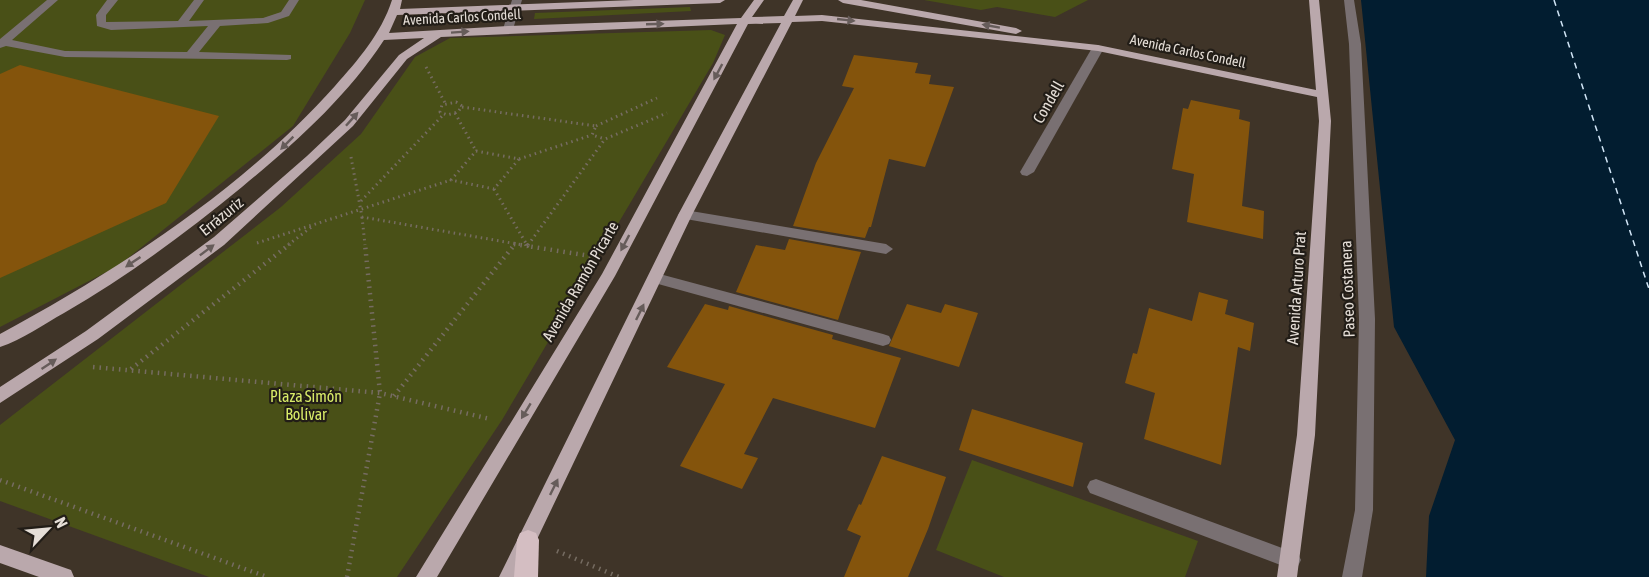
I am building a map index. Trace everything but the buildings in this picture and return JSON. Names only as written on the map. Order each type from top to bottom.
[{"type":"highway","points":[[526,577],[528,540]]},
{"type":"main road","name":"Errázuriz","points":[[0,342],[100,284],[166,239],[279,151],[327,103],[381,37],[394,12],[397,0]]},
{"type":"main road","name":"Avenida Carlos Condell","points":[[394,12],[515,4],[720,0]]},
{"type":"main road","name":"Avenida Ramón Picarte","points":[[426,577],[608,276],[746,20],[759,0]]},
{"type":"main road","points":[[508,577],[685,215],[798,0]]},
{"type":"main road","name":"Avenida Carlos Condell","points":[[843,0],[1008,29],[1047,41]]},
{"type":"main road","name":"Avenida Arturo Prat","points":[[1289,569],[1306,435],[1325,121],[1314,0]]},
{"type":"main road","name":"Avenida Carlos Condell","points":[[381,37],[508,29],[822,18],[1098,48],[1323,95]]},
{"type":"main road","name":"Errázuriz","points":[[0,396],[92,335],[219,241],[312,159],[356,114],[403,57],[438,33]]},
{"type":"main road","points":[[0,554],[64,577]]},
{"type":"street","points":[[2,44],[53,0]]},
{"type":"street","points":[[113,0],[101,15],[101,24],[111,27],[264,21],[285,14],[294,0]]},
{"type":"street","points":[[181,24],[199,0]]},
{"type":"street","name":"Paseo Costanera","points":[[1349,0],[1354,44],[1367,319],[1364,510],[1352,577]]},
{"type":"street","points":[[508,29],[515,4]]},
{"type":"street","points":[[190,56],[216,23]]},
{"type":"street","points":[[2,44],[65,54],[287,57]]},
{"type":"street","name":"Condell","points":[[1027,172],[1098,48]]},
{"type":"street","points":[[685,215],[886,249]]},
{"type":"street","points":[[656,278],[883,340]]},
{"type":"street","points":[[1096,487],[1289,569]]},
{"type":"path","points":[[425,64],[445,103]]},
{"type":"path","points":[[444,114],[439,110],[445,103],[456,102],[462,107],[596,126],[657,98]]},
{"type":"path","points":[[360,202],[444,114],[455,113],[462,107]]},
{"type":"path","points":[[527,246],[605,139],[672,111]]},
{"type":"path","points":[[455,113],[476,151]]},
{"type":"path","points":[[592,135],[596,126]]},
{"type":"path","points":[[476,151],[519,159],[592,135],[605,139]]},
{"type":"path","points":[[451,180],[476,151]]},
{"type":"path","points":[[347,577],[380,393],[362,217],[351,157]]},
{"type":"path","points":[[494,189],[519,159]]},
{"type":"path","points":[[250,245],[451,180],[494,189],[527,246]]},
{"type":"path","points":[[362,217],[591,256]]},
{"type":"path","points":[[131,369],[314,225]]},
{"type":"path","points":[[394,396],[515,244]]},
{"type":"path","points":[[93,366],[380,393],[490,419]]},
{"type":"path","points":[[0,480],[267,577]]},
{"type":"path","points":[[528,540],[619,577]]},
{"type":"green space","points":[[0,0],[365,0],[350,33],[293,126],[118,266],[0,327]]},
{"type":"green space","points":[[924,0],[1088,0],[1055,17],[997,7],[981,10]]},
{"type":"green space","points":[[690,7],[691,11],[534,19],[535,13]]},
{"type":"green space","name":"Plaza Simón Bolívar","points":[[711,30],[725,35],[713,63],[502,420],[397,577],[209,577],[0,501],[0,425],[281,207],[361,134],[415,57],[450,38]]},
{"type":"green space","points":[[972,460],[1198,541],[1185,577],[1004,577],[936,550]]},
{"type":"water","points":[[1361,0],[1649,0],[1649,577],[1426,577],[1429,516],[1455,440],[1394,327]]},
{"type":"ferry route","points":[[1554,0],[1649,289]]}]
